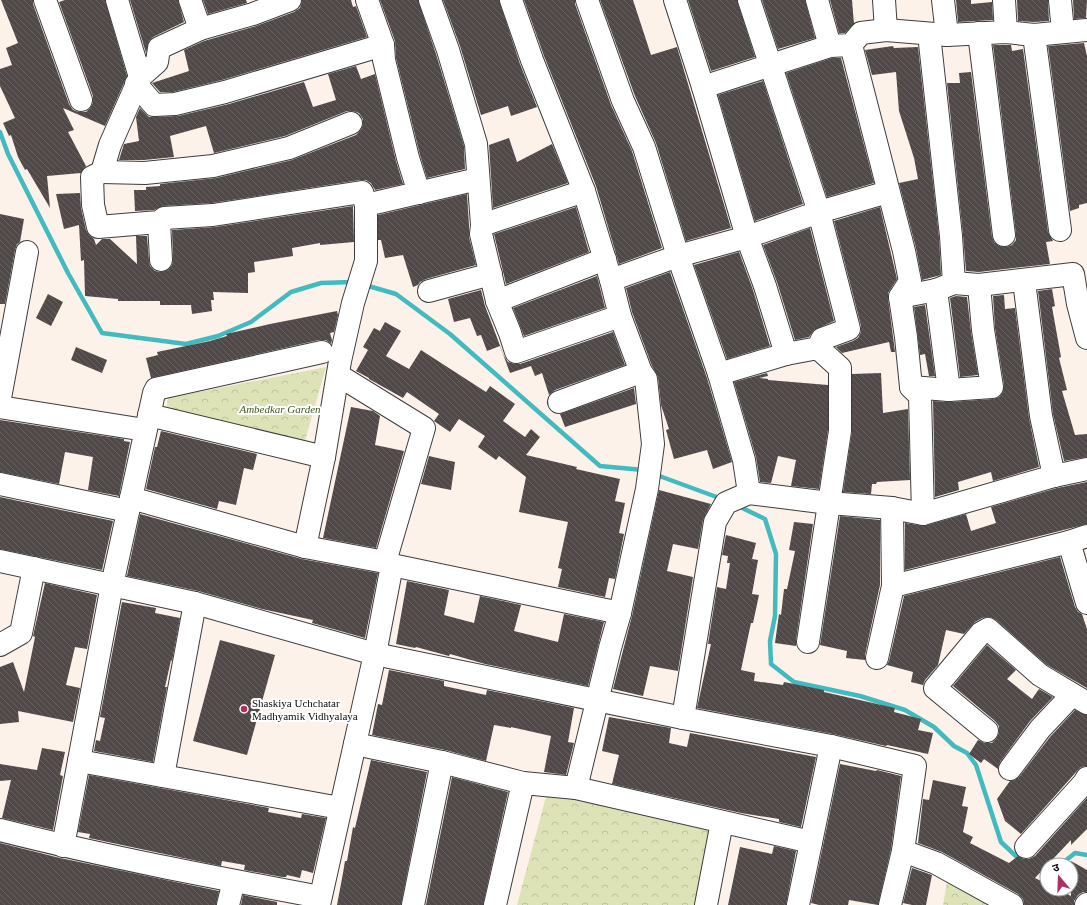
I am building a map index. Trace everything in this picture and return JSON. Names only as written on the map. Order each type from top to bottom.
[{"type":"street","points":[[46,0],[81,100]]},
{"type":"street","points":[[117,0],[138,80],[154,105],[175,104],[225,92],[382,45]]},
{"type":"street","points":[[190,0],[200,29]]},
{"type":"street","points":[[102,172],[110,145],[138,80],[157,62],[159,48],[251,7],[290,0]]},
{"type":"street","points":[[367,0],[382,45],[408,158],[419,193]]},
{"type":"street","points":[[430,0],[448,50],[476,144],[482,234],[497,301],[516,352],[620,316]]},
{"type":"street","points":[[511,0],[532,60],[584,191],[611,280],[620,316],[640,372],[646,379],[653,444],[647,489],[620,613],[576,788]]},
{"type":"street","points":[[587,0],[623,101],[644,147],[678,256],[719,374],[744,460],[749,493]]},
{"type":"street","points":[[675,0],[703,87],[747,237],[765,286],[786,354]]},
{"type":"street","points":[[749,0],[819,212],[849,329],[822,339],[818,348]]},
{"type":"street","points":[[817,0],[841,46],[888,192],[904,251],[910,281],[900,296],[906,337],[910,387],[920,396],[924,514]]},
{"type":"street","points":[[884,0],[886,30]]},
{"type":"street","points":[[943,0],[938,35],[951,236],[945,287],[948,390]]},
{"type":"street","points":[[1004,0],[1006,32]]},
{"type":"street","points":[[1060,0],[1063,32]]},
{"type":"street","points":[[703,87],[770,65],[841,46],[861,33],[886,30],[938,35],[1006,32],[1034,35],[1063,32],[1087,32]]},
{"type":"street","points":[[979,33],[1004,235]]},
{"type":"street","points":[[1034,35],[1060,230]]},
{"type":"street","points":[[305,547],[324,456],[340,361],[353,303],[366,261],[366,205],[362,192],[213,215],[164,218],[159,222],[98,227],[93,205],[92,177],[102,172],[145,173],[213,166],[289,148],[351,123]]},
{"type":"street","points":[[366,205],[478,180]]},
{"type":"street","points":[[482,225],[584,191]]},
{"type":"street","points":[[611,280],[678,256],[747,237],[819,212],[888,192]]},
{"type":"street","points":[[159,222],[161,260]]},
{"type":"street","points":[[0,398],[27,252]]},
{"type":"street","points":[[497,301],[604,258]]},
{"type":"street","points":[[429,291],[491,274]]},
{"type":"street","points":[[900,296],[945,287],[1024,281],[1073,274],[1078,304],[1087,337]]},
{"type":"street","points":[[1024,281],[1041,416],[1054,476]]},
{"type":"street","points":[[910,387],[948,390],[992,387],[983,330],[979,285]]},
{"type":"street","points":[[719,374],[786,354],[818,348]]},
{"type":"street","points":[[808,642],[840,432],[840,368],[818,348]]},
{"type":"street","points":[[63,846],[112,585],[147,423],[156,389],[322,352]]},
{"type":"street","points":[[559,402],[640,372]]},
{"type":"street","points":[[0,830],[63,846],[234,881],[319,901],[375,654],[388,564],[424,428],[338,375]]},
{"type":"street","points":[[0,408],[147,423],[324,456]]},
{"type":"street","points":[[683,718],[715,522],[726,502],[749,493],[829,503],[892,508],[924,514],[1054,476],[1087,469]]},
{"type":"street","points":[[0,484],[130,504],[305,547],[620,613]]},
{"type":"street","points":[[877,658],[893,586],[892,508]]},
{"type":"street","points":[[893,586],[1078,539],[1087,603]]},
{"type":"street","points":[[0,561],[195,603],[375,654],[598,701],[831,746],[915,766],[903,851],[890,905]]},
{"type":"street","points":[[0,645],[21,633],[34,568]]},
{"type":"street","points":[[163,776],[195,603]]},
{"type":"street","points":[[987,731],[935,688],[980,632],[988,629],[1040,675],[1079,699],[1040,729],[1010,769]]},
{"type":"street","points":[[355,744],[442,762],[523,783],[576,788],[811,842]]},
{"type":"street","points":[[798,905],[831,746]]},
{"type":"street","points":[[79,761],[340,808]]},
{"type":"street","points":[[413,905],[442,762]]},
{"type":"street","points":[[1026,847],[1087,778]]},
{"type":"street","points":[[495,905],[523,783]]},
{"type":"street","points":[[706,905],[722,822]]},
{"type":"street","points":[[903,851],[936,863],[1003,903]]},
{"type":"street","points":[[228,905],[234,881]]},
{"type":"green space","name":"Ambedkar Garden","points":[[326,367],[303,448],[166,411],[168,398]]},
{"type":"green space","points":[[548,789],[714,830],[695,905],[517,905]]},
{"type":"green space","points":[[948,876],[991,905],[943,905]]},
{"type":"building","points":[[1,0],[33,0],[33,4],[69,104],[73,110],[86,112],[93,103],[93,96],[59,2],[65,0],[105,0],[127,76],[105,126],[63,108],[74,130],[68,132],[86,166],[81,173],[47,176],[50,208],[27,169],[25,170],[18,157],[11,135],[9,136],[3,123],[15,118],[0,86],[0,69],[12,65],[6,48],[18,43]]},
{"type":"building","points":[[130,0],[178,0],[184,22],[153,37],[149,41],[146,53]]},
{"type":"building","points":[[203,0],[246,0],[247,3],[208,14]]},
{"type":"building","points":[[302,0],[351,0],[353,7],[356,6],[367,37],[222,80],[173,92],[160,92],[152,83],[189,71],[184,50],[204,41],[256,26],[294,12],[300,8]]},
{"type":"building","points":[[380,0],[418,0],[464,146],[465,169],[427,178],[396,58],[395,41]]},
{"type":"building","points":[[443,0],[499,0],[520,64],[537,107],[511,116],[508,106],[481,115],[460,46]]},
{"type":"building","points":[[524,0],[575,0],[575,4],[611,105],[632,151],[662,248],[619,264],[596,186],[544,56]]},
{"type":"building","points":[[600,0],[633,0],[651,55],[677,47],[731,228],[686,241],[656,143],[635,96]]},
{"type":"building","points":[[688,0],[737,0],[755,57],[711,71]]},
{"type":"building","points":[[762,0],[805,0],[815,38],[778,49]]},
{"type":"building","points":[[830,0],[852,0],[854,24],[845,33],[839,33]]},
{"type":"building","points":[[956,0],[971,0],[971,4],[992,2],[993,20],[958,22]]},
{"type":"building","points":[[1017,0],[1048,0],[1049,21],[1018,21]]},
{"type":"building","points":[[1073,0],[1087,0],[1086,18],[1074,19]]},
{"type":"building","points":[[1084,43],[1087,56],[1087,203],[1079,205],[1079,208],[1070,211],[1048,46]]},
{"type":"building","points":[[993,45],[1011,45],[1012,51],[1023,49],[1048,232],[1053,241],[1046,242],[1050,264],[979,272],[966,271],[947,83],[960,83],[959,73],[971,72],[992,237],[994,242],[999,246],[1006,247],[1012,245],[1016,240]]},
{"type":"building","points":[[893,46],[894,48],[918,47],[939,237],[941,275],[922,280],[916,248],[899,183],[918,179],[914,158],[899,111],[896,72],[872,75],[865,50]]},
{"type":"building","points":[[832,58],[841,58],[874,183],[827,197],[786,73]]},
{"type":"building","points":[[356,66],[361,79],[375,74],[403,184],[375,190],[371,183],[366,180],[360,180],[212,203],[163,206],[154,210],[135,211],[134,190],[146,190],[146,187],[160,186],[160,184],[216,178],[292,160],[356,135],[361,130],[363,124],[363,119],[359,113],[347,111],[285,136],[214,153],[206,126],[170,136],[174,157],[144,160],[119,160],[124,144],[139,141],[136,117],[140,108],[149,117],[178,116],[229,104],[304,82],[313,107],[336,100],[328,74]]},
{"type":"building","points":[[763,81],[803,204],[755,221],[718,95]]},
{"type":"building","points":[[509,138],[517,162],[552,144],[568,183],[493,208],[489,145]]},
{"type":"building","points":[[80,193],[81,208],[86,230],[94,239],[96,245],[102,239],[110,239],[137,264],[136,236],[147,236],[150,266],[155,271],[161,272],[168,270],[172,265],[172,230],[215,227],[353,206],[354,242],[320,245],[320,243],[292,248],[293,256],[254,262],[255,272],[248,273],[248,293],[213,292],[214,300],[211,300],[212,311],[192,314],[191,305],[160,305],[160,301],[118,301],[118,299],[85,296],[84,260],[81,261],[79,225],[64,229],[56,194]]},
{"type":"building","points":[[467,194],[469,237],[476,265],[426,279],[413,287],[403,255],[385,258],[381,240],[378,240],[378,215]]},
{"type":"building","points":[[576,207],[589,252],[506,284],[494,234]]},
{"type":"building","points":[[880,207],[897,279],[888,293],[895,352],[891,352],[889,342],[842,353],[836,347],[858,338],[861,332],[861,326],[834,221]]},
{"type":"building","points":[[0,214],[24,219],[20,242],[17,244],[15,250],[5,304],[0,304]]},
{"type":"building","points":[[810,228],[834,321],[814,330],[809,337],[795,340],[777,282],[763,245]]},
{"type":"building","points":[[739,252],[753,290],[770,346],[727,359],[694,265]]},
{"type":"building","points":[[670,272],[707,378],[732,462],[713,469],[707,450],[674,459],[666,430],[669,429],[661,405],[658,377],[652,366],[632,312],[626,288]]},
{"type":"building","points":[[597,276],[605,308],[524,336],[513,308]]},
{"type":"building","points":[[1052,289],[1055,306],[1052,307],[1061,357],[1059,358],[1067,390],[1062,391],[1075,435],[1087,434],[1087,457],[1064,461],[1053,414],[1038,291]]},
{"type":"building","points":[[481,290],[485,306],[504,356],[508,362],[520,364],[613,332],[625,365],[555,390],[549,395],[542,373],[535,376],[531,366],[510,373],[500,346],[487,351],[481,335],[477,336],[470,318],[454,322],[448,299]]},
{"type":"building","points":[[48,294],[63,302],[51,326],[36,318]]},
{"type":"building","points":[[1004,295],[1005,309],[1015,308],[1029,418],[1039,467],[993,481],[991,472],[958,482],[959,490],[935,497],[933,401],[950,402],[993,399],[999,397],[1003,392],[1004,385],[995,328],[993,296]]},
{"type":"building","points":[[956,296],[967,297],[978,375],[960,377],[950,298]]},
{"type":"building","points":[[925,305],[935,376],[929,376],[925,354],[920,355],[914,307]]},
{"type":"building","points":[[337,311],[338,315],[334,332],[330,333],[332,340],[331,344],[326,340],[319,340],[151,378],[146,358],[158,355],[157,352],[210,341],[227,336],[226,334]]},
{"type":"building","points":[[385,322],[401,331],[386,356],[409,369],[421,350],[486,392],[490,386],[515,404],[503,421],[525,437],[531,429],[540,437],[526,455],[620,479],[615,501],[625,503],[619,533],[624,534],[615,579],[609,578],[605,597],[558,587],[562,569],[558,568],[568,522],[519,512],[526,477],[499,456],[496,460],[478,447],[485,436],[459,419],[450,432],[434,421],[439,414],[407,392],[403,398],[356,371],[368,350],[363,347],[374,328],[380,331]]},
{"type":"building","points":[[76,347],[107,360],[102,373],[71,360]]},
{"type":"building","points":[[767,373],[768,376],[759,378],[828,385],[828,430],[819,489],[791,486],[796,460],[778,456],[771,483],[760,482],[756,457],[734,382]]},
{"type":"building","points":[[881,373],[883,413],[908,409],[910,480],[877,482],[876,484],[872,484],[871,494],[843,492],[852,431],[852,374]]},
{"type":"building","points":[[634,388],[636,404],[565,427],[560,414]]},
{"type":"building","points":[[351,407],[373,411],[380,416],[375,445],[404,451],[376,548],[323,538]]},
{"type":"building","points":[[0,420],[124,439],[124,441],[130,442],[119,496],[88,490],[93,457],[65,452],[59,484],[0,472]]},
{"type":"building","points":[[161,431],[257,454],[253,470],[244,468],[236,505],[219,501],[217,509],[146,489],[155,447],[157,447]]},
{"type":"building","points":[[429,456],[455,462],[451,490],[421,484]]},
{"type":"building","points":[[1087,482],[1087,524],[905,570],[905,523],[924,526],[966,514],[971,531],[996,523],[991,507],[1057,488]]},
{"type":"building","points":[[659,490],[711,504],[703,520],[698,549],[673,544],[667,571],[693,577],[678,671],[650,666],[643,696],[613,689],[632,616]]},
{"type":"building","points":[[0,497],[113,521],[102,570],[0,549]]},
{"type":"building","points":[[140,514],[302,559],[378,573],[365,638],[312,623],[313,620],[262,609],[198,591],[127,576]]},
{"type":"building","points":[[840,516],[880,520],[880,585],[865,660],[846,658],[847,651],[820,645]]},
{"type":"building","points":[[794,522],[813,524],[796,646],[775,643],[779,614],[781,615],[784,589],[787,589],[795,551],[789,550]]},
{"type":"building","points":[[726,535],[756,543],[752,559],[758,560],[752,594],[759,595],[753,623],[751,623],[741,670],[755,673],[754,681],[783,685],[784,682],[824,690],[824,692],[895,708],[894,712],[921,719],[918,730],[933,733],[928,754],[697,708],[711,644],[708,644],[717,587],[726,589],[730,563],[727,563],[728,556],[722,555]]},
{"type":"building","points":[[1060,557],[1075,607],[1078,612],[1082,614],[1087,629],[1087,688],[1047,665],[996,620],[990,617],[982,618],[975,622],[964,634],[946,630],[938,665],[925,680],[923,685],[911,682],[913,672],[887,665],[904,596]]},
{"type":"building","points":[[407,581],[449,590],[444,615],[474,623],[480,596],[521,605],[514,631],[558,642],[564,614],[604,622],[588,686],[485,664],[450,654],[449,656],[416,647],[396,644]]},
{"type":"building","points":[[45,583],[97,595],[87,649],[75,647],[66,685],[80,688],[73,722],[18,711],[19,722],[0,724],[0,667],[13,662],[24,692],[35,637],[33,636]]},
{"type":"building","points":[[122,602],[156,608],[155,613],[180,618],[172,661],[171,660],[165,687],[167,687],[153,762],[94,751],[96,740],[100,741],[105,718],[100,717]]},
{"type":"building","points":[[220,640],[275,655],[247,755],[193,741]]},
{"type":"building","points":[[987,645],[1016,670],[1007,679],[1032,699],[1039,689],[1053,697],[1030,721],[1000,762],[998,769],[984,759],[981,763],[969,754],[978,740],[985,743],[992,743],[999,733],[999,726],[953,686]]},
{"type":"building","points":[[389,670],[444,681],[444,686],[486,695],[487,690],[574,708],[568,742],[574,743],[566,775],[544,772],[551,736],[511,727],[494,725],[486,761],[445,750],[372,735],[378,704],[382,705]]},
{"type":"building","points":[[1075,710],[1087,715],[1087,766],[1081,767],[1077,771],[1021,834],[1005,821],[997,799],[1010,781],[1015,780],[1020,776],[1050,737]]},
{"type":"building","points":[[609,717],[671,728],[669,743],[687,747],[690,733],[816,757],[801,827],[779,822],[779,819],[741,813],[612,784],[619,755],[602,751]]},
{"type":"building","points":[[42,748],[65,752],[60,775],[63,776],[53,830],[2,818],[11,780],[0,781],[0,764],[37,770]]},
{"type":"building","points":[[371,760],[427,772],[401,905],[337,905],[345,861],[347,861],[353,827],[355,828]]},
{"type":"building","points":[[840,764],[877,770],[901,776],[891,849],[878,905],[849,900],[848,905],[819,905],[811,903]]},
{"type":"building","points":[[89,775],[269,808],[268,812],[301,818],[302,814],[326,818],[313,873],[302,870],[300,878],[287,875],[286,877],[282,877],[244,870],[245,865],[222,861],[221,866],[89,838],[90,834],[78,832]]},
{"type":"building","points":[[452,777],[508,792],[483,905],[426,905]]},
{"type":"building","points":[[933,780],[966,787],[962,806],[968,807],[963,832],[973,837],[970,843],[1009,863],[1018,856],[1024,859],[1029,859],[1035,856],[1087,798],[1087,829],[1071,845],[1071,840],[1055,857],[1039,857],[1039,874],[1035,878],[1039,880],[1039,897],[1077,897],[1074,901],[1074,905],[1024,905],[1023,899],[1018,894],[942,852],[918,843],[923,799],[929,800]]},
{"type":"building","points":[[0,843],[60,858],[219,891],[216,905],[0,905]]},
{"type":"building","points":[[774,846],[796,851],[786,905],[728,905],[740,847],[772,854]]},
{"type":"building","points":[[1079,866],[1087,870],[1087,892],[1079,894]]},
{"type":"building","points":[[912,868],[932,875],[926,905],[912,905],[903,903]]},
{"type":"building","points":[[243,895],[277,902],[277,905],[241,905]]},
{"type":"waterway","points":[[0,132],[8,154],[68,273],[102,333],[186,344],[218,336],[251,322],[291,292],[321,283],[352,282]]},
{"type":"waterway","points":[[365,285],[396,294],[450,334],[600,466],[643,470]]},
{"type":"waterway","points":[[654,474],[722,499]]},
{"type":"waterway","points":[[736,505],[765,519],[776,554],[775,616],[770,641],[771,664],[794,682],[860,696],[905,710],[934,727],[954,746],[967,753],[976,765],[1001,842],[1020,860]]},
{"type":"waterway","points":[[1070,857],[1075,853],[1087,855]]},
{"type":"place","name":"Shaskiya Uchchatar Madhyamik Vidhyalaya","points":[[244,709]]}]
